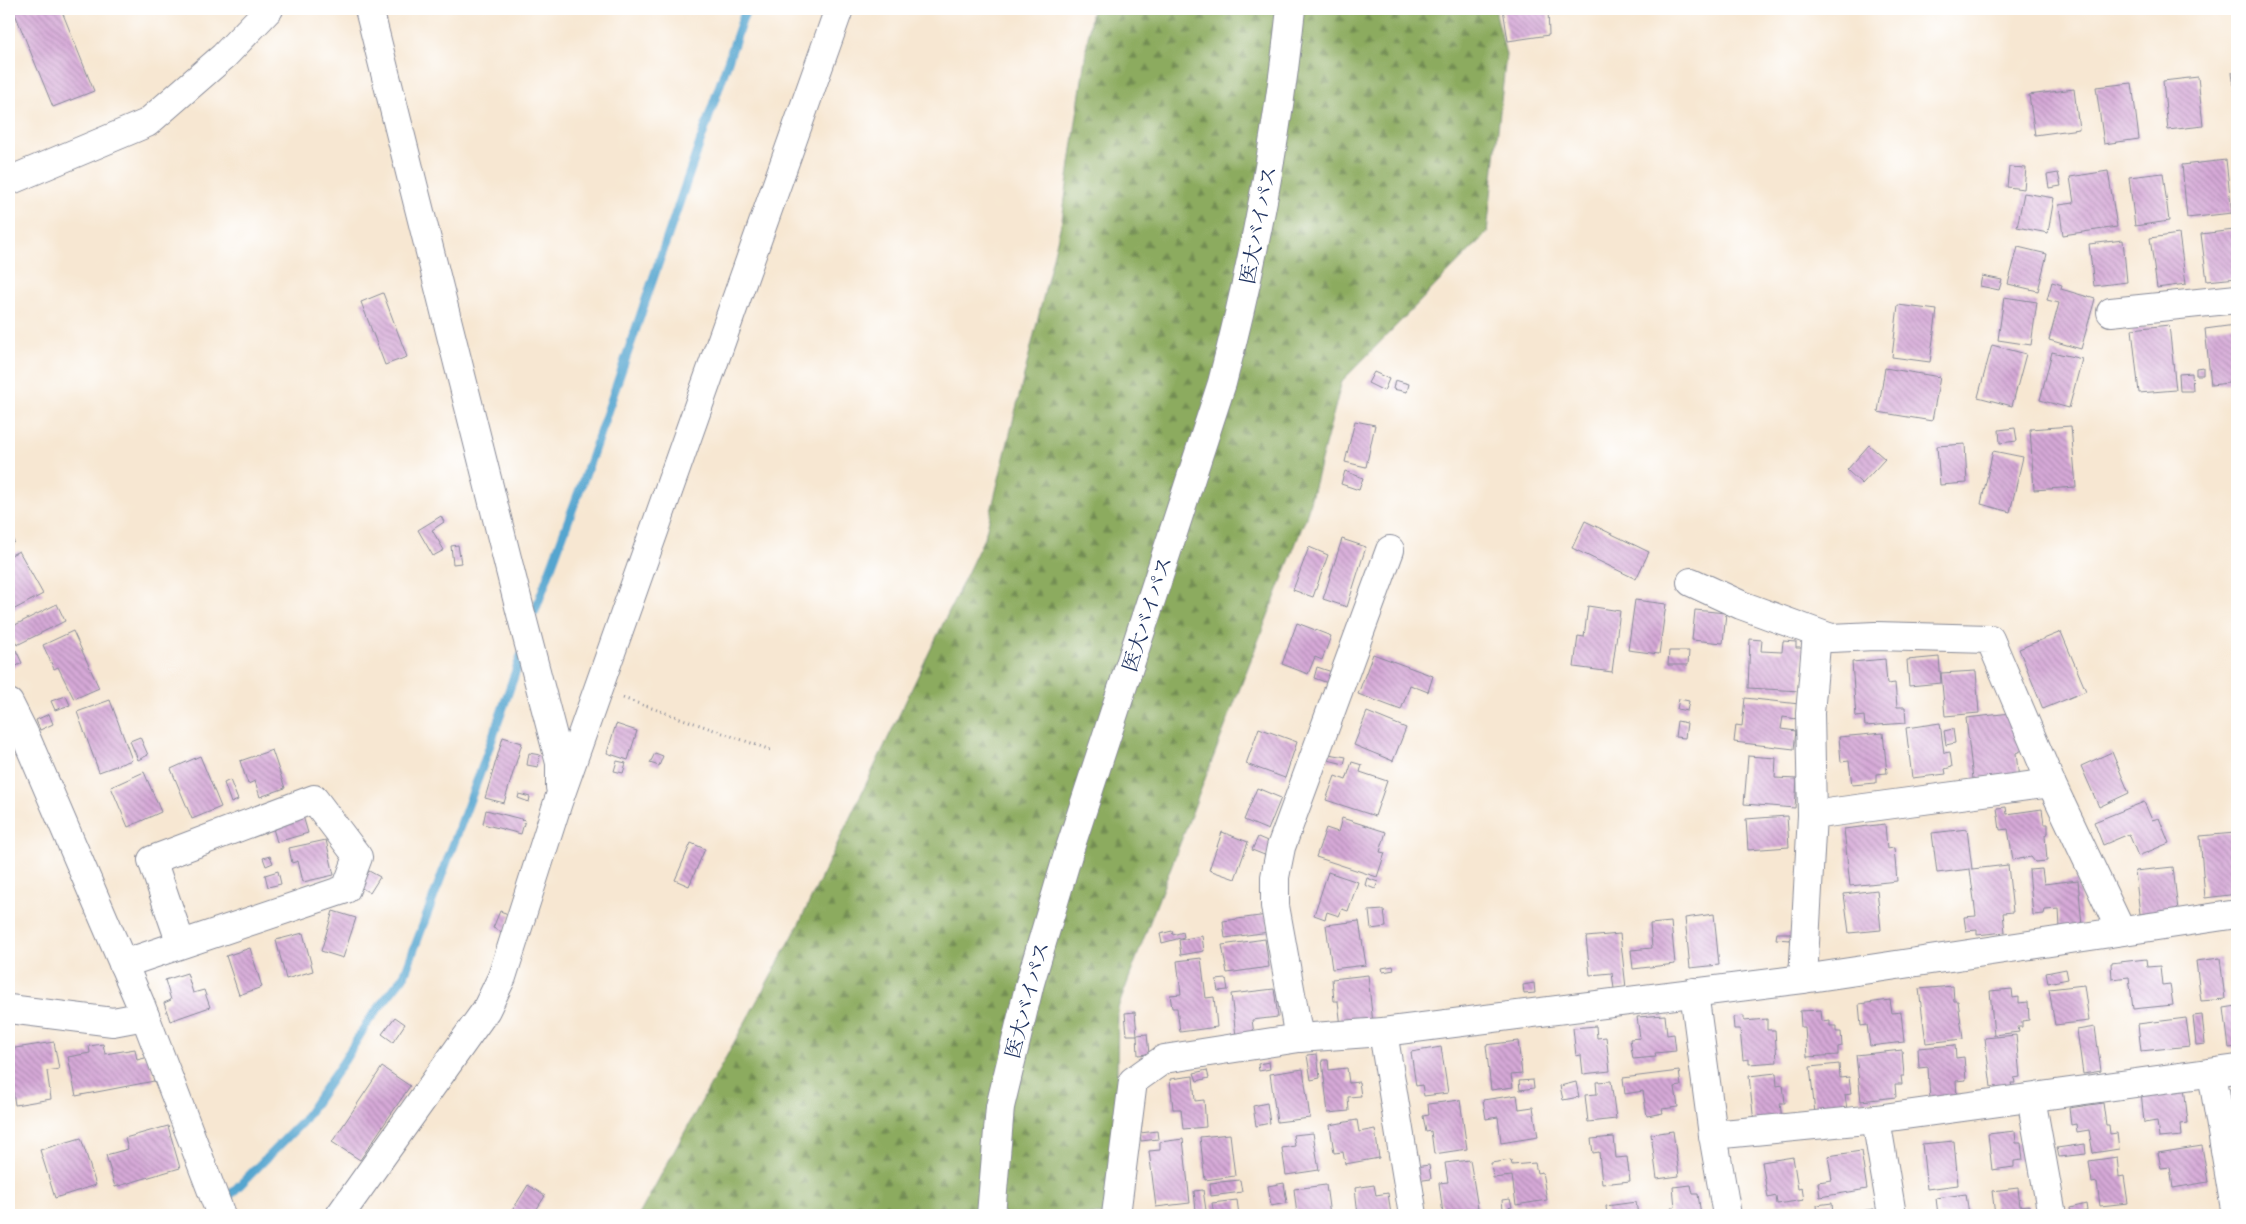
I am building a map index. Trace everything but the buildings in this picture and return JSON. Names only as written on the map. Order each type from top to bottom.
[{"type":"street","points":[[9,181],[147,123],[224,56],[269,9]]},
{"type":"street","points":[[369,9],[560,763],[561,780],[554,813]]},
{"type":"street","points":[[340,1215],[486,1010],[495,993],[554,813],[838,9]]},
{"type":"street","name":"医大バイパス","points":[[991,1215],[1000,1107],[1030,983],[1072,842],[1222,383],[1240,314],[1270,169],[1284,80],[1291,9]]},
{"type":"street","points":[[2110,312],[2237,299]]},
{"type":"street","points":[[1299,1038],[1275,906],[1275,877],[1281,847],[1390,550]]},
{"type":"street","points":[[1691,582],[1741,605],[1831,638],[1875,636],[1990,639],[2051,783],[2121,931]]},
{"type":"street","points":[[1803,979],[1812,815],[1810,713],[1817,634]]},
{"type":"street","points":[[9,703],[24,733],[145,1016],[221,1215]]},
{"type":"street","points":[[1812,815],[2051,783]]},
{"type":"street","points":[[123,964],[346,888],[358,857],[314,800],[152,860],[181,944]]},
{"type":"street","points":[[1116,1215],[1133,1081],[1164,1059],[1299,1038],[1383,1032],[1803,979],[2237,914]]},
{"type":"street","points":[[1694,992],[1713,1135],[1727,1215]]},
{"type":"street","points":[[9,1009],[113,1022],[145,1016]]},
{"type":"street","points":[[1383,1032],[1413,1215]]},
{"type":"street","points":[[1713,1135],[1876,1119],[2225,1071],[2236,1215]]},
{"type":"street","points":[[2031,1098],[2052,1215]]},
{"type":"street","points":[[1876,1119],[1892,1215]]},
{"type":"path","points":[[598,689],[771,750]]},
{"type":"green space","points":[[1092,9],[1495,9],[1506,55],[1487,233],[1342,381],[1306,517],[1118,1008],[1117,1074],[1133,1081],[1111,1215],[639,1215],[796,930],[985,536],[1062,220]]},
{"type":"waterway","points":[[535,611],[592,456],[746,9]]},
{"type":"waterway","points":[[229,1196],[302,1122],[344,1061],[369,1020],[404,976],[483,765],[521,656]]}]
